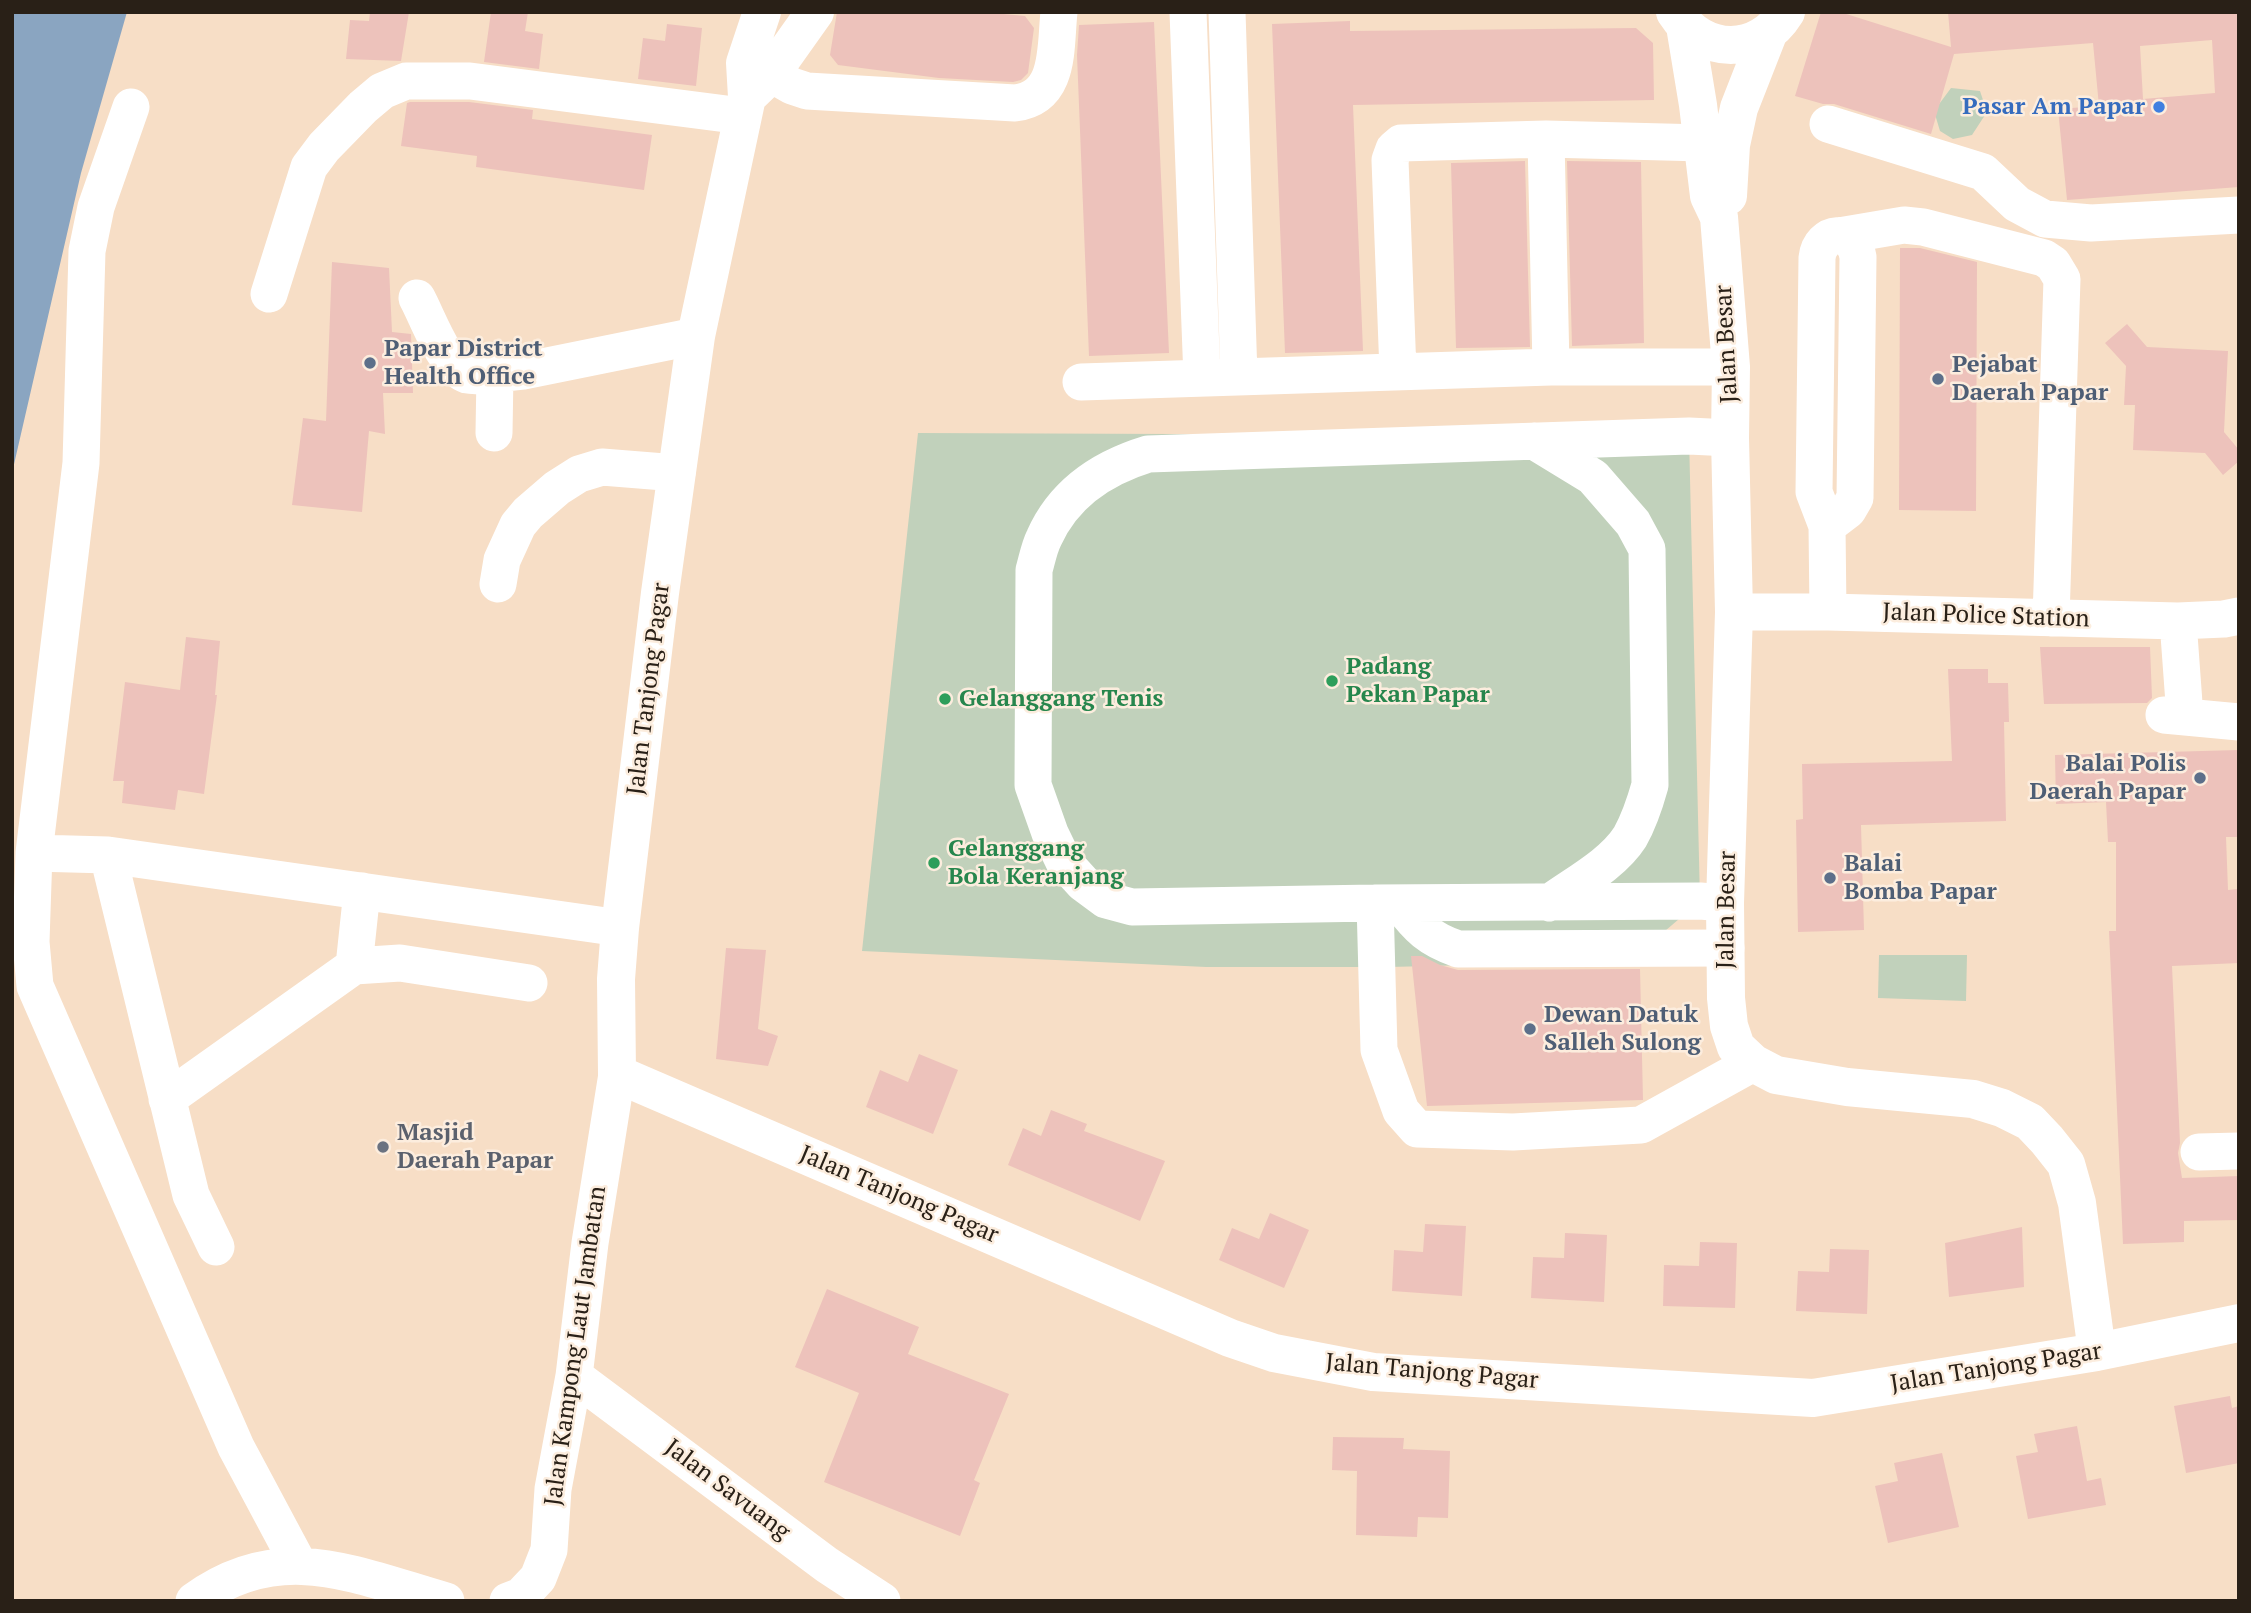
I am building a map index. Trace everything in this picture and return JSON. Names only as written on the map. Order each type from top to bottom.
[{"type":"main road","name":"Jalan Tanjong Pagar","points":[[762,12],[745,63],[753,96],[696,336],[677,474],[620,928],[616,979],[617,1074],[1230,1338],[1274,1353],[1373,1372],[1813,1398],[2097,1352],[2239,1323]]},
{"type":"main road","points":[[753,96],[815,12]]},
{"type":"main road","points":[[1675,16],[1704,40],[1725,45],[1748,44],[1782,20]]},
{"type":"main road","name":"Jalan Besar","points":[[1675,16],[1704,143],[1709,196],[1719,217],[1731,367],[1734,612],[1726,903],[1726,998],[1729,1026],[1736,1047],[1753,1063],[1776,1075],[1807,1082],[1973,1099],[2002,1108],[2030,1122],[2066,1164],[2077,1203],[2097,1352]]},
{"type":"main road","name":"Jalan Besar","points":[[1719,217],[1727,198],[1731,145],[1739,108],[1782,20]]},
{"type":"street","points":[[269,294],[309,167],[324,147],[363,107],[382,91],[406,81],[436,79],[753,96],[792,86],[807,91],[1016,103],[1039,95],[1047,85],[1059,12]]},
{"type":"street","points":[[1188,12],[1202,378]]},
{"type":"street","points":[[1227,12],[1239,376]]},
{"type":"street","points":[[131,107],[96,206],[87,251],[82,463],[34,853],[32,943],[35,986],[236,1447],[299,1565]]},
{"type":"street","points":[[1828,124],[1983,172],[2017,204],[2045,219],[2091,223],[2239,215]]},
{"type":"street","points":[[1398,372],[1390,160],[1394,149],[1401,143],[1546,139],[1704,143]]},
{"type":"street","points":[[1546,139],[1550,367]]},
{"type":"street","points":[[1828,612],[1828,515],[1852,505],[1855,498],[1858,257],[1851,241],[1839,236],[1904,225],[1923,227],[2044,258],[2053,264],[2062,279],[2051,618]]},
{"type":"street","points":[[417,298],[444,354],[467,375],[523,371],[696,336]]},
{"type":"street","points":[[1081,382],[1550,367],[1731,367]]},
{"type":"street","points":[[494,433],[495,374]]},
{"type":"street","points":[[1726,903],[1387,903],[1132,907],[1106,900],[1083,883],[1064,862],[1050,833],[1033,785],[1034,570],[1043,539],[1058,513],[1076,493],[1121,463],[1148,454],[1689,436],[1730,438]]},
{"type":"street","points":[[1534,441],[1593,477],[1633,523],[1647,550],[1650,785],[1629,838],[1610,859],[1549,902]]},
{"type":"street","points":[[498,584],[502,560],[518,525],[550,494],[579,474],[601,467],[677,474]]},
{"type":"street","name":"Jalan Police Station","points":[[1734,612],[2178,621],[2239,616]]},
{"type":"street","points":[[2178,621],[2175,716],[2239,722]]},
{"type":"street","points":[[34,853],[108,855],[620,928]]},
{"type":"street","points":[[108,855],[191,1195],[216,1247]]},
{"type":"street","points":[[354,966],[362,891]]},
{"type":"street","points":[[1387,903],[1427,935],[1458,949],[1726,948]]},
{"type":"street","points":[[1387,903],[1379,1050],[1401,1111],[1417,1129],[1513,1132],[1641,1125],[1753,1063]]},
{"type":"street","points":[[167,1098],[354,966],[400,963],[529,984]]},
{"type":"street","name":"Jalan Kampong Laut Jambatan","points":[[508,1601],[542,1590],[549,1550],[553,1489],[574,1376],[590,1243],[617,1074]]},
{"type":"street","points":[[2199,1152],[2239,1152]]},
{"type":"street","name":"Jalan Savuang","points":[[574,1376],[827,1565],[882,1601]]},
{"type":"street","points":[[194,1601],[212,1588],[250,1572],[289,1565],[334,1569],[446,1601]]},
{"type":"green space","points":[[1951,88],[1980,91],[1987,112],[1972,135],[1953,139],[1940,131],[1934,111]]},
{"type":"green space","points":[[918,433],[1689,436],[1700,901],[1630,961],[1389,967],[1206,967],[862,951]]},
{"type":"green space","points":[[1879,955],[1967,955],[1966,1001],[1878,998]]},
{"type":"water","points":[[12,12],[127,12],[81,173],[12,473]]},
{"type":"building","points":[[370,12],[409,12],[401,61],[346,59],[350,20],[369,21]]},
{"type":"building","points":[[491,12],[528,12],[525,31],[543,34],[539,69],[484,62]]},
{"type":"building","points":[[837,12],[982,12],[1025,16],[1034,28],[1028,73],[1021,80],[1013,82],[939,78],[838,65],[830,55]]},
{"type":"building","name":"Pasar Am Papar","points":[[1821,12],[1840,12],[1951,47],[1948,12],[2239,12],[2239,187],[2067,200],[2058,109],[2099,106],[2093,43],[1954,54],[1931,134],[1834,104],[1823,104],[1795,96]],"holes":[[[2212,40],[2215,93],[2143,99],[2140,46]]]},
{"type":"building","points":[[1350,21],[1350,31],[1636,28],[1653,43],[1654,100],[1353,105],[1363,351],[1285,353],[1272,24]]},
{"type":"building","points":[[1154,22],[1169,353],[1089,356],[1077,55],[1079,25]]},
{"type":"building","points":[[667,24],[702,28],[696,86],[638,79],[643,38],[665,41]]},
{"type":"building","points":[[469,102],[533,110],[532,119],[652,135],[644,190],[476,167],[477,156],[401,146],[407,103]]},
{"type":"building","points":[[1525,161],[1530,347],[1456,348],[1451,163]]},
{"type":"building","points":[[1567,161],[1641,162],[1644,343],[1572,346]]},
{"type":"building","name":"Pejabat Daerah Papar","points":[[1900,248],[1920,248],[1977,262],[1976,511],[1899,510]]},
{"type":"building","name":"Papar District Health Office","points":[[332,262],[389,268],[392,332],[411,334],[413,393],[383,393],[385,434],[369,431],[362,512],[292,505],[303,418],[326,421]]},
{"type":"building","points":[[2127,324],[2147,347],[2228,351],[2224,432],[2239,450],[2239,461],[2223,475],[2205,453],[2133,450],[2135,405],[2124,405],[2126,366],[2105,343]]},
{"type":"building","points":[[186,637],[220,641],[217,695],[204,794],[178,790],[175,810],[122,803],[124,781],[113,781],[125,682],[180,690]]},
{"type":"building","points":[[2040,647],[2150,647],[2152,698],[2147,703],[2044,704]]},
{"type":"building","points":[[1948,669],[1988,669],[1988,683],[2008,683],[2009,722],[2004,722],[2006,821],[1861,825],[1864,930],[1798,932],[1796,820],[1803,819],[1802,764],[1952,761]]},
{"type":"building","points":[[2239,750],[2239,837],[2226,837],[2228,890],[2238,889],[2239,963],[2172,966],[2180,1143],[2178,1153],[2182,1178],[2239,1176],[2239,1220],[2184,1221],[2184,1242],[2123,1244],[2109,931],[2116,931],[2116,842],[2108,842],[2106,802],[2056,804],[2055,755]]},
{"type":"building","points":[[726,948],[766,950],[758,1029],[778,1036],[768,1066],[716,1059]]},
{"type":"building","name":"Dewan Datuk Salleh Sulong","points":[[1411,956],[1422,956],[1458,970],[1640,969],[1643,1100],[1427,1106]]},
{"type":"building","points":[[919,1054],[958,1070],[933,1134],[866,1107],[880,1070],[908,1082]]},
{"type":"building","points":[[1051,1110],[1087,1124],[1084,1131],[1165,1161],[1140,1221],[1008,1165],[1023,1128],[1041,1136]]},
{"type":"building","points":[[1270,1213],[1309,1230],[1284,1288],[1219,1260],[1232,1228],[1259,1239]]},
{"type":"building","points":[[1425,1224],[1466,1226],[1462,1296],[1392,1291],[1394,1250],[1423,1252]]},
{"type":"building","points":[[2022,1227],[2024,1287],[1949,1297],[1945,1243]]},
{"type":"building","points":[[1565,1233],[1607,1235],[1604,1302],[1531,1298],[1533,1257],[1564,1258]]},
{"type":"building","points":[[1700,1242],[1737,1243],[1735,1308],[1663,1306],[1664,1265],[1699,1266]]},
{"type":"building","points":[[1830,1249],[1869,1250],[1867,1314],[1796,1311],[1798,1271],[1829,1272]]},
{"type":"building","points":[[827,1289],[919,1327],[908,1354],[1009,1394],[974,1480],[980,1483],[960,1536],[824,1482],[859,1393],[795,1367]]},
{"type":"building","points":[[2230,1396],[2232,1408],[2239,1406],[2239,1463],[2186,1473],[2174,1406]]},
{"type":"building","points":[[2077,1426],[2087,1481],[2101,1478],[2106,1505],[2028,1519],[2016,1456],[2038,1452],[2034,1434]]},
{"type":"building","points":[[1333,1437],[1404,1438],[1403,1449],[1450,1451],[1448,1518],[1418,1517],[1417,1537],[1356,1535],[1357,1471],[1332,1470]]},
{"type":"building","points":[[1942,1453],[1959,1527],[1888,1543],[1875,1486],[1898,1481],[1894,1463]]},
{"type":"place","name":"Pasar Am Papar","points":[[2159,107]]},
{"type":"place","name":"Papar District Health Office","points":[[370,363]]},
{"type":"place","name":"Pejabat Daerah Papar","points":[[1938,379]]},
{"type":"place","name":"Padang Pekan Papar","points":[[1332,681]]},
{"type":"place","name":"Gelanggang Tenis","points":[[945,699]]},
{"type":"place","name":"Balai Polis Daerah Papar","points":[[2200,778]]},
{"type":"place","name":"Gelanggang Bola Keranjang","points":[[934,863]]},
{"type":"place","name":"Balai Bomba Papar","points":[[1830,878]]},
{"type":"place","name":"Dewan Datuk Salleh Sulong","points":[[1530,1029]]},
{"type":"place","name":"Masjid Daerah Papar","points":[[383,1147]]}]
